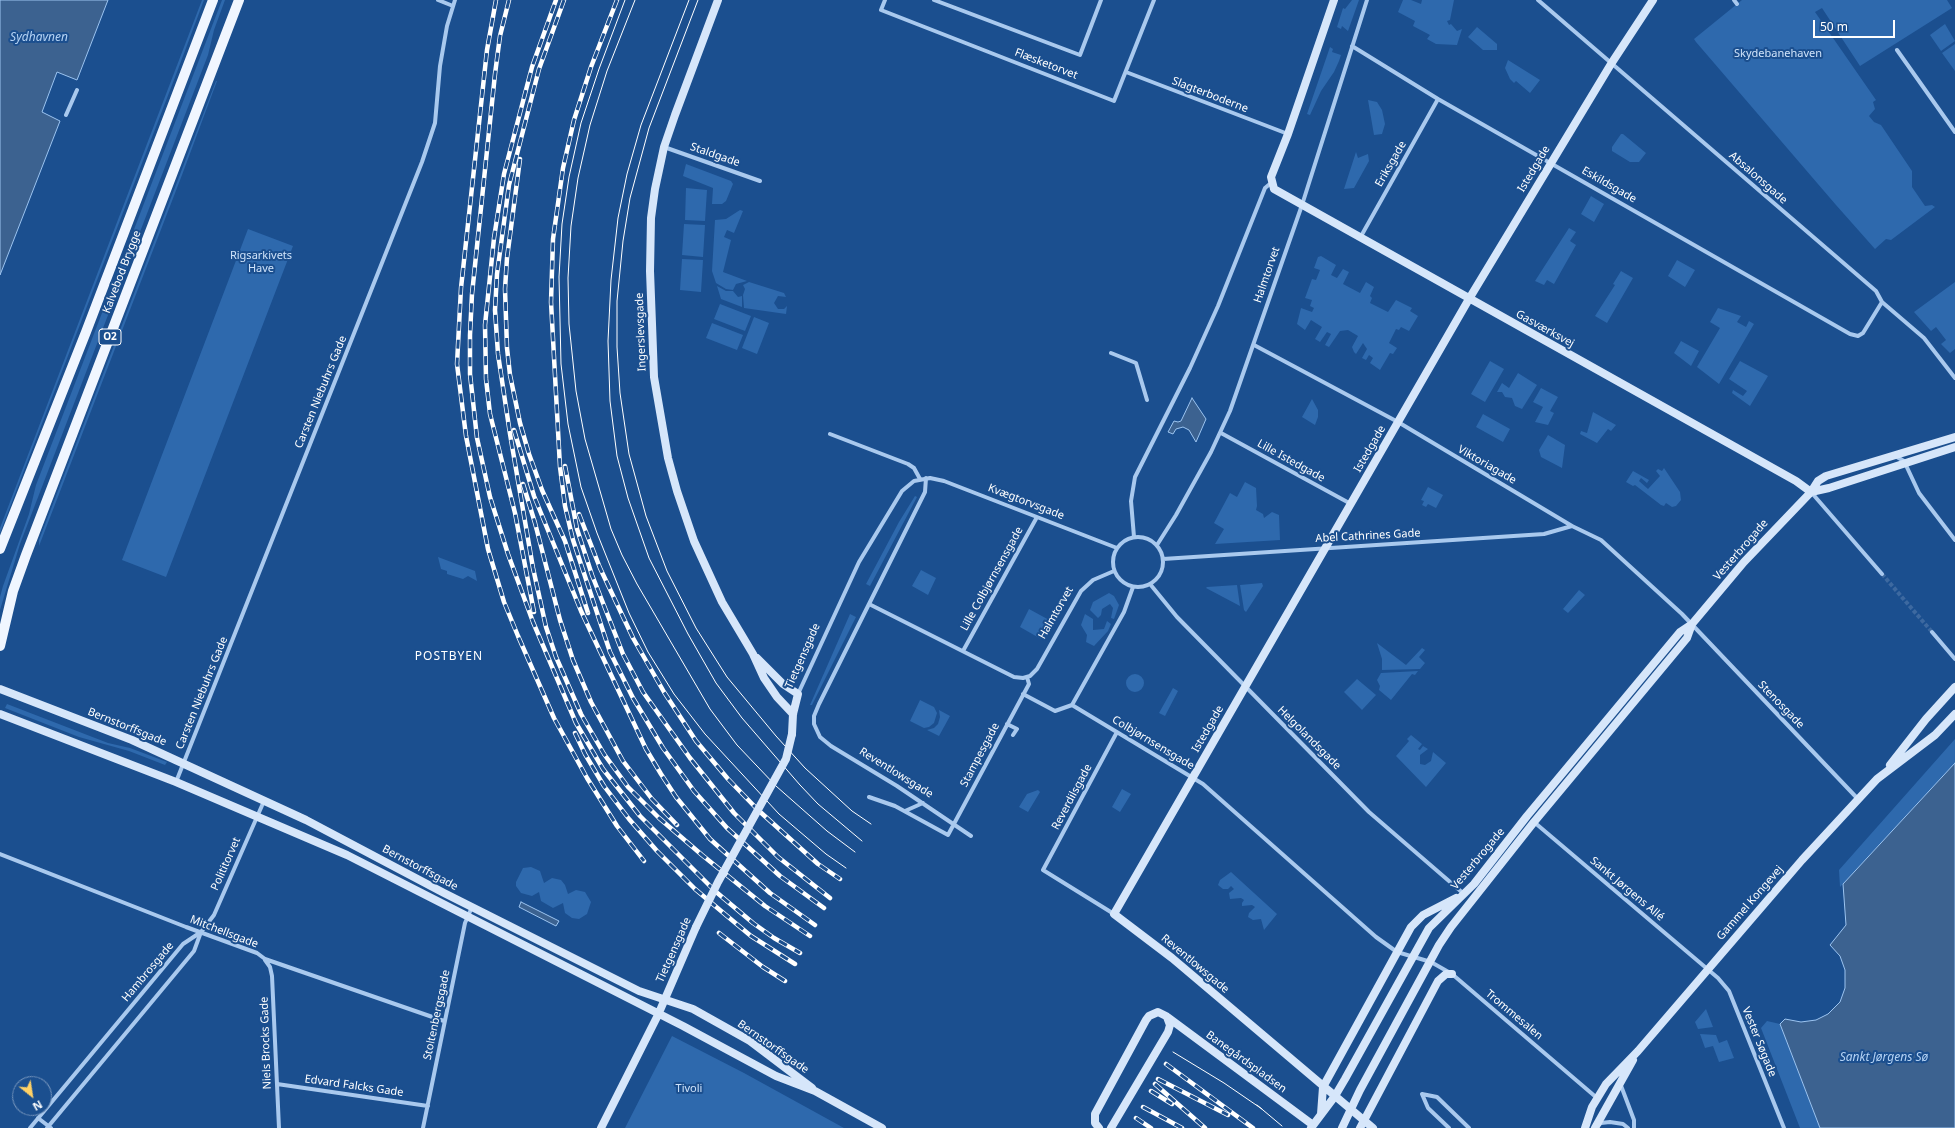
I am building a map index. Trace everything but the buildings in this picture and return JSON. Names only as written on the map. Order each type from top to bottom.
[{"type":"main road","name":"Kalvebod Brygge","points":[[0,548],[86,332],[213,0]]},
{"type":"main road","name":"Kalvebod Brygge","points":[[0,646],[13,591],[26,555],[239,0]]},
{"type":"street","points":[[438,0],[453,6]]},
{"type":"street","name":"Carsten Niebuhrs Gade","points":[[176,782],[422,162],[435,123],[440,66],[447,26],[455,0]]},
{"type":"street","name":"Ingerslevsgade","points":[[718,0],[684,87],[664,147],[653,202],[650,239],[652,351],[659,413],[676,491],[694,541],[722,602],[753,654],[770,687],[793,714]]},
{"type":"street","name":"Flæsketorvet","points":[[885,0],[881,10],[1114,100],[1154,0]]},
{"type":"street","name":"Flæsketorvet","points":[[934,0],[1080,55],[1102,0]]},
{"type":"street","points":[[1134,537],[1131,501],[1134,482],[1207,332],[1265,188],[1271,183],[1271,178],[1288,134],[1334,0]]},
{"type":"street","name":"Halmtorvet","points":[[1157,545],[1176,515],[1222,432],[1254,346],[1302,205],[1367,0]]},
{"type":"street","name":"Absalonsgade","points":[[1538,0],[1876,291],[1882,302],[1924,338],[1955,378]]},
{"type":"street","name":"Istedgade","points":[[1114,914],[1469,299],[1611,64],[1653,0]]},
{"type":"street","name":"Eskildsgade","points":[[1352,46],[1438,99],[1551,162],[1845,332],[1858,336],[1868,326],[1882,302]]},
{"type":"street","points":[[1897,50],[1955,132]]},
{"type":"street","name":"Slagterboderne","points":[[1126,72],[1288,134]]},
{"type":"street","points":[[66,115],[77,90]]},
{"type":"street","name":"Eriksgade","points":[[1360,238],[1438,99]]},
{"type":"street","name":"Staldgade","points":[[664,147],[760,181]]},
{"type":"street","name":"Gasværksvej","points":[[1271,183],[1274,189],[1796,481],[1811,492]]},
{"type":"street","name":"Viktoriagade","points":[[1254,346],[1398,422],[1572,526],[1601,540],[1692,624]]},
{"type":"street","points":[[1111,353],[1136,363],[1147,400]]},
{"type":"street","name":"Lille Istedgade","points":[[1222,432],[1351,504]]},
{"type":"street","points":[[830,434],[908,464],[914,468],[920,479]]},
{"type":"street","name":"Vesterbrogade","points":[[1312,1126],[1335,1096],[1429,928],[1464,894],[1680,632],[1692,624],[1758,546],[1811,492],[1818,481],[1826,476],[1955,437]]},
{"type":"street","points":[[1882,574],[1811,492],[1829,488],[1905,462],[1955,447]]},
{"type":"street","points":[[1894,455],[1902,458],[1905,462],[1918,493],[1955,540]]},
{"type":"street","points":[[926,478],[925,492],[869,604],[1014,677],[1027,677],[1029,684],[1023,694],[1055,711],[1072,705],[1124,612],[1133,587]]},
{"type":"street","name":"Tietgensgade","points":[[601,1128],[665,1001],[696,927],[718,882],[786,759],[792,734],[793,714],[798,694],[842,596],[873,537],[902,492],[909,484],[926,478]]},
{"type":"street","name":"Kvægtorvsgade","points":[[926,478],[944,481],[1117,548]]},
{"type":"street","name":"Lille Colbjørnsensgade","points":[[963,651],[1037,517]]},
{"type":"street","name":"Abel Cathrines Gade","points":[[1163,559],[1326,547],[1544,534],[1572,526]]},
{"type":"street","points":[[1134,537],[1146,538],[1157,545],[1163,559],[1161,574],[1150,584],[1142,587],[1133,587],[1121,581],[1114,571],[1113,560],[1117,548],[1125,541],[1134,537]]},
{"type":"street","name":"Halmtorvet","points":[[1027,677],[1037,669],[1081,591],[1093,580],[1114,571]]},
{"type":"street","name":"Helgolandsgade","points":[[1150,584],[1173,612],[1245,687],[1382,824],[1464,894]]},
{"type":"street","name":"Reventlowsgade","points":[[869,604],[817,709],[814,716],[814,724],[820,737],[824,741],[897,786],[972,836]]},
{"type":"street","name":"Vesterbrogade","points":[[1342,1128],[1350,1109],[1451,927],[1534,822],[1687,638],[1692,624]]},
{"type":"street","name":"Stenosgade","points":[[1692,624],[1858,798]]},
{"type":"street","points":[[1932,632],[1955,659]]},
{"type":"street","name":"Ingerslevsgade","points":[[753,654],[783,684],[798,694]]},
{"type":"street","name":"Gammel Kongevej","points":[[1883,774],[1926,720],[1955,687]]},
{"type":"street","name":"Bernstorffsgade","points":[[0,689],[132,740],[333,832],[383,861],[639,991],[665,1001],[693,1009],[742,1036],[796,1075],[815,1091]]},
{"type":"street","name":"Stampesgade","points":[[954,824],[1023,694]]},
{"type":"street","name":"Colbjørnsensgade","points":[[1072,705],[1193,777],[1376,938],[1397,952],[1412,956]]},
{"type":"street","name":"Bernstorffsgade","points":[[0,714],[176,782],[347,855],[776,1076],[815,1091],[882,1128]]},
{"type":"street","name":"Gammel Kongevej","points":[[1584,1128],[1597,1098],[1606,1084],[1638,1051],[1858,798],[1883,774],[1935,735],[1955,714]]},
{"type":"street","points":[[1007,724],[1017,729],[1013,735]]},
{"type":"street","points":[[1008,732],[1012,726]]},
{"type":"street","name":"Reverdilsgade","points":[[1043,870],[1116,732]]},
{"type":"street","points":[[869,797],[880,799],[905,811],[948,835],[954,824]]},
{"type":"street","name":"Polititorvet","points":[[201,932],[214,915],[264,801]]},
{"type":"street","points":[[905,811],[923,803]]},
{"type":"street","name":"Sankt Jørgens Allé","points":[[1534,822],[1708,969]]},
{"type":"street","name":"Mitchellsgade","points":[[0,854],[257,953],[265,959],[444,1022]]},
{"type":"street","name":"Reventlowsgade","points":[[1043,870],[1114,914],[1172,958],[1350,1109],[1362,1124],[1373,1128]]},
{"type":"street","points":[[1321,1115],[1323,1086],[1397,952],[1417,920],[1430,911],[1464,894]]},
{"type":"street","name":"Stoltenbergsgade","points":[[423,1128],[467,916],[472,907]]},
{"type":"street","name":"Hambrosgade","points":[[30,1128],[183,944],[201,932]]},
{"type":"street","name":"Hambrosgade","points":[[49,1127],[194,951],[201,932]]},
{"type":"street","name":"Trommesalen","points":[[1412,956],[1431,962],[1452,974],[1597,1098]]},
{"type":"street","name":"Niels Brocks Gade","points":[[265,959],[270,967],[272,976],[279,1128]]},
{"type":"street","name":"Vester Søgade","points":[[1708,969],[1729,991],[1784,1128]]},
{"type":"street","points":[[1362,1124],[1438,981],[1446,974],[1452,974]]},
{"type":"street","points":[[1099,1128],[1095,1123],[1095,1114],[1146,1020],[1153,1013],[1158,1012],[1166,1016],[1170,1025],[1168,1032],[1113,1127]]},
{"type":"street","name":"Banegårdspladsen","points":[[1166,1016],[1312,1126]]},
{"type":"street","name":"Gammel Kongevej","points":[[1595,1128],[1638,1051]]},
{"type":"street","points":[[1620,1083],[1634,1120],[1634,1128]]},
{"type":"street","name":"Edvard Falcks Gade","points":[[277,1084],[428,1106]]},
{"type":"street","points":[[1448,1128],[1428,1108],[1422,1094],[1437,1097],[1469,1128]]},
{"type":"street","points":[[38,1118],[49,1127]]},
{"type":"street","points":[[1595,1128],[1601,1123],[1610,1122],[1623,1124],[1628,1128]]},
{"type":"green space","points":[[202,0],[204,0],[177,72],[0,533],[0,528]]},
{"type":"green space","points":[[222,0],[225,0],[214,30],[208,55],[20,544],[0,610],[0,597],[3,586],[29,514],[36,485]]},
{"type":"green space","points":[[1352,0],[1359,0],[1348,31],[1342,26],[1341,29],[1337,27],[1343,8],[1345,9]]},
{"type":"green space","points":[[1403,0],[1411,0],[1421,4],[1422,0],[1454,0],[1450,20],[1447,21],[1449,25],[1451,24],[1457,31],[1462,29],[1457,45],[1436,44],[1427,39],[1430,35],[1413,26],[1415,21],[1398,12]]},
{"type":"green space","name":"Skydebanehaven","points":[[1742,0],[1947,0],[1952,8],[1860,66],[1822,8],[1815,12],[1876,100],[1873,102],[1875,109],[1869,116],[1874,122],[1881,125],[1912,171],[1912,187],[1925,206],[1932,205],[1935,207],[1891,240],[1886,239],[1875,249],[1694,39]]},
{"type":"green space","points":[[1945,24],[1955,41],[1941,51],[1930,35]]},
{"type":"green space","points":[[1477,27],[1497,44],[1497,50],[1483,50],[1468,37]]},
{"type":"green space","points":[[1955,44],[1955,71],[1942,53]]},
{"type":"green space","points":[[1330,47],[1333,49],[1332,52],[1341,55],[1334,72],[1321,91],[1310,115],[1307,114]]},
{"type":"green space","points":[[1508,60],[1540,80],[1530,93],[1516,81],[1514,83],[1510,79],[1505,68]]},
{"type":"green space","points":[[216,81],[182,175],[39,546],[39,540]]},
{"type":"green space","points":[[1368,100],[1377,102],[1382,110],[1385,124],[1382,134],[1374,135]]},
{"type":"green space","points":[[1621,134],[1623,134],[1646,153],[1639,162],[1630,162],[1612,151],[1612,147]]},
{"type":"green space","points":[[1356,152],[1358,158],[1368,154],[1369,161],[1354,188],[1344,189]]},
{"type":"green space","points":[[686,164],[731,181],[733,184],[726,201],[722,204],[712,204],[713,188],[683,176]]},
{"type":"green space","points":[[686,188],[707,190],[705,221],[685,220]]},
{"type":"green space","points":[[1591,196],[1604,204],[1594,222],[1581,214]]},
{"type":"green space","points":[[740,210],[743,211],[734,233],[727,230],[724,237],[731,240],[723,272],[747,281],[736,284],[733,290],[726,289],[716,283],[712,271],[715,220],[726,219]]},
{"type":"green space","points":[[684,224],[705,225],[703,257],[682,255]]},
{"type":"green space","points":[[1569,228],[1576,232],[1570,241],[1576,245],[1554,284],[1547,280],[1544,285],[1535,281]]},
{"type":"green space","name":"Rigsarkivets Have","points":[[248,229],[293,246],[166,577],[122,560]]},
{"type":"green space","points":[[1321,256],[1336,265],[1331,275],[1337,278],[1343,269],[1349,272],[1343,284],[1360,293],[1366,282],[1374,287],[1370,296],[1372,298],[1370,303],[1388,312],[1396,300],[1412,308],[1410,311],[1418,316],[1409,331],[1401,327],[1399,330],[1396,329],[1389,343],[1397,348],[1393,354],[1390,353],[1380,370],[1370,363],[1373,358],[1369,355],[1366,360],[1362,358],[1367,349],[1363,343],[1356,354],[1354,352],[1352,347],[1358,336],[1348,330],[1340,331],[1329,347],[1325,345],[1331,334],[1327,332],[1320,342],[1315,339],[1322,327],[1311,320],[1305,330],[1297,324],[1301,308],[1312,312],[1314,308],[1310,306],[1312,300],[1305,298],[1312,279],[1316,280],[1320,270],[1314,268],[1318,257]]},
{"type":"green space","points":[[682,259],[703,260],[701,292],[680,290]]},
{"type":"green space","points":[[1677,260],[1695,270],[1685,287],[1668,276]]},
{"type":"green space","points":[[1621,271],[1633,278],[1607,323],[1595,316],[1615,285],[1613,284]]},
{"type":"green space","points":[[749,282],[784,293],[786,297],[778,296],[774,303],[778,309],[784,309],[787,306],[786,314],[744,308],[743,295],[745,289],[743,285]]},
{"type":"green space","points":[[1955,282],[1955,349],[1950,353],[1941,344],[1946,340],[1936,327],[1931,331],[1914,312]]},
{"type":"green space","points":[[717,286],[726,291],[733,291],[738,297],[742,296],[742,307],[721,299]]},
{"type":"green space","points":[[720,304],[751,316],[745,331],[714,319]]},
{"type":"green space","points":[[1718,308],[1741,316],[1737,322],[1746,327],[1749,321],[1754,324],[1719,384],[1697,367],[1720,328],[1710,322]]},
{"type":"green space","points":[[754,317],[769,323],[757,354],[742,348]]},
{"type":"green space","points":[[712,323],[743,335],[737,350],[706,338]]},
{"type":"green space","points":[[1681,341],[1699,351],[1691,366],[1674,353]]},
{"type":"green space","points":[[1490,361],[1504,369],[1485,402],[1471,394]]},
{"type":"green space","points":[[1740,361],[1768,376],[1750,406],[1732,393],[1733,390],[1743,396],[1747,391],[1729,379]]},
{"type":"green space","points":[[1518,373],[1537,385],[1522,409],[1515,406],[1512,398],[1505,397],[1502,392],[1497,392],[1502,383],[1509,388]]},
{"type":"green space","points":[[1541,388],[1558,397],[1550,411],[1554,413],[1548,425],[1535,422],[1543,407],[1533,402]]},
{"type":"green space","points":[[1312,399],[1318,410],[1318,417],[1315,425],[1302,417]]},
{"type":"green space","points":[[1593,412],[1616,425],[1611,431],[1608,429],[1597,443],[1580,434],[1581,431],[1587,433]]},
{"type":"green space","points":[[1483,414],[1510,429],[1503,442],[1476,427]]},
{"type":"green space","points":[[1548,435],[1565,445],[1562,468],[1541,457],[1539,450]]},
{"type":"green space","points":[[1664,468],[1680,492],[1681,500],[1676,506],[1672,507],[1666,503],[1664,506],[1661,505],[1635,485],[1633,486],[1626,482],[1633,471],[1649,480],[1647,483],[1641,478],[1639,481],[1648,489],[1660,476],[1656,471],[1658,469],[1662,471]]},
{"type":"green space","points":[[1245,482],[1256,488],[1256,510],[1263,514],[1264,518],[1272,512],[1279,515],[1280,540],[1215,544],[1224,529],[1214,523],[1230,493],[1237,497]]},
{"type":"green space","points":[[1428,487],[1443,495],[1436,508],[1428,504],[1426,507],[1422,505],[1424,501],[1421,500]]},
{"type":"green space","points":[[915,496],[917,497],[870,586],[866,584],[899,522]]},
{"type":"green space","points":[[438,557],[475,571],[477,581],[468,576],[463,579],[447,574],[447,571],[441,569]]},
{"type":"green space","points":[[921,570],[936,578],[928,595],[912,586]]},
{"type":"green space","points":[[1262,583],[1263,586],[1246,612],[1244,610],[1240,585]]},
{"type":"green space","points":[[1237,585],[1240,606],[1206,588],[1207,587]]},
{"type":"green space","points":[[1579,590],[1585,595],[1568,613],[1563,609]]},
{"type":"green space","points":[[1109,593],[1114,596],[1119,605],[1114,619],[1111,618],[1113,608],[1110,604],[1102,609],[1101,615],[1098,618],[1090,610],[1093,602]]},
{"type":"green space","points":[[1029,609],[1051,621],[1041,639],[1020,627]]},
{"type":"green space","points":[[850,614],[856,617],[812,705],[810,705]]},
{"type":"green space","points":[[1085,614],[1093,619],[1093,630],[1104,629],[1107,621],[1111,624],[1108,631],[1094,646],[1086,642],[1087,635],[1081,625]]},
{"type":"green space","points":[[1377,643],[1406,665],[1422,648],[1425,650],[1419,657],[1425,663],[1420,669],[1382,670],[1382,659]]},
{"type":"green space","points":[[1418,671],[1415,675],[1412,674],[1391,700],[1379,690],[1380,686],[1377,680],[1381,673]]},
{"type":"green space","points":[[1131,674],[1139,674],[1144,679],[1142,690],[1139,692],[1131,692],[1126,687],[1126,679]]},
{"type":"green space","points":[[1357,679],[1376,695],[1362,710],[1344,692]]},
{"type":"green space","points":[[1173,688],[1178,691],[1165,716],[1159,713]]},
{"type":"green space","points":[[920,700],[934,707],[937,713],[934,723],[929,727],[924,728],[910,721]]},
{"type":"green space","points":[[7,704],[108,743],[130,748],[167,762],[165,765],[129,751],[79,737],[5,708]]},
{"type":"green space","points":[[939,710],[950,716],[939,736],[927,730],[934,728],[938,724],[940,717]]},
{"type":"green space","points":[[1411,735],[1422,744],[1418,749],[1420,750],[1423,746],[1428,749],[1420,755],[1420,764],[1425,765],[1431,761],[1433,752],[1446,763],[1426,787],[1396,756],[1409,741],[1407,739]]},
{"type":"green space","points":[[1955,739],[1955,763],[1840,887],[1839,870]]},
{"type":"green space","points":[[1122,789],[1131,794],[1120,812],[1112,807]]},
{"type":"green space","points":[[1038,790],[1040,792],[1028,812],[1019,807],[1027,794]]},
{"type":"green space","points":[[531,867],[540,871],[544,883],[552,878],[561,880],[565,885],[568,894],[576,890],[585,892],[591,902],[587,914],[579,919],[572,918],[565,913],[563,903],[553,908],[541,901],[539,892],[532,896],[521,893],[516,886],[516,882],[523,868]]},
{"type":"green space","points":[[1231,872],[1277,914],[1264,930],[1261,919],[1253,920],[1248,917],[1249,913],[1255,907],[1252,905],[1242,906],[1244,900],[1241,898],[1230,899],[1229,893],[1234,889],[1231,886],[1228,889],[1223,889],[1218,885],[1220,880]]},
{"type":"green space","points":[[1706,1009],[1713,1027],[1698,1029],[1695,1022]]},
{"type":"green space","points":[[1767,1021],[1780,1024],[1820,1128],[1800,1128],[1761,1028]]},
{"type":"green space","points":[[1700,1034],[1716,1035],[1719,1043],[1727,1040],[1734,1058],[1719,1062],[1713,1046],[1705,1048]]},
{"type":"green space","name":"Tivoli","points":[[672,1036],[744,1073],[844,1128],[625,1128]]},
{"type":"water","name":"Sydhavnen","points":[[0,0],[108,0],[77,80],[57,72],[42,112],[60,121],[0,275]]},
{"type":"water","points":[[1192,398],[1206,419],[1196,442],[1189,430],[1183,427],[1176,429],[1173,434],[1168,432],[1174,421],[1181,421]]},
{"type":"water","name":"Sankt Jørgens Sø","points":[[1955,763],[1955,1128],[1820,1128],[1780,1024],[1785,1019],[1801,1022],[1816,1020],[1828,1014],[1840,1002],[1845,988],[1845,970],[1840,956],[1830,945],[1846,925],[1843,884]]},
{"type":"water","points":[[521,902],[559,921],[556,926],[519,907]]},
{"type":"tunnel","points":[[1882,574],[1932,632]]},
{"type":"tram line","points":[[625,0],[599,69],[581,123],[569,177],[562,224],[559,277],[561,364],[568,424],[581,487],[597,533],[629,613],[648,652],[674,694],[705,734],[779,814],[826,854],[846,868]]},
{"type":"tram line","points":[[635,0],[607,71],[590,125],[578,178],[571,226],[568,278],[569,324],[576,391],[585,439],[611,529],[622,555],[637,584],[710,709],[737,745],[776,786],[827,831],[855,852]]},
{"type":"tram line","points":[[689,0],[641,125],[627,174],[618,218],[611,280],[608,341],[610,401],[617,456],[628,498],[649,558],[688,634],[716,683],[742,718],[800,785],[818,804],[862,841]]},
{"type":"tram line","points":[[698,0],[649,128],[630,198],[623,241],[617,301],[617,347],[620,393],[629,454],[646,516],[667,571],[696,628],[727,677],[805,768],[852,811],[871,824]]},
{"type":"tram line","points":[[1173,1052],[1224,1083],[1262,1109]]},
{"type":"tram line","points":[[1257,1105],[1282,1126]]},
{"type":"railway","points":[[496,0],[487,50],[461,288],[457,364],[466,436],[488,549],[504,602],[518,636],[554,718],[587,778],[617,826],[644,861]]},
{"type":"railway","points":[[509,0],[500,36],[495,74],[472,294],[470,335],[470,374],[477,438],[490,497],[508,554],[533,622],[576,723],[603,769],[640,816],[715,891],[753,923],[774,938],[800,953]]},
{"type":"railway","points":[[534,612],[515,513],[490,414],[486,379],[485,325],[494,238],[504,174],[532,67],[556,0]]},
{"type":"railway","points":[[564,0],[539,69],[509,185],[497,274],[495,310],[498,354],[510,434],[533,568],[546,627],[556,657],[581,714],[604,754],[628,787],[659,818],[702,855],[765,906],[810,936]]},
{"type":"railway","points":[[617,0],[591,67],[574,120],[563,168],[553,239],[551,302],[560,467],[565,506],[573,540],[610,652],[633,698],[663,748],[694,791],[727,828],[780,876],[824,908]]},
{"type":"railway","points":[[520,159],[507,258],[505,289],[507,348],[510,375],[520,423],[529,454],[542,490],[565,541],[588,613]]},
{"type":"railway","points":[[514,430],[534,496],[581,611],[646,749],[661,774],[676,797],[710,839],[770,893],[815,925]]},
{"type":"railway","points":[[565,466],[577,529],[592,575],[623,654],[643,692],[690,758],[734,813],[778,857],[830,898]]},
{"type":"railway","points":[[523,484],[535,523],[560,620],[573,660],[591,702],[623,761],[652,799],[677,825]]},
{"type":"railway","points":[[579,514],[600,568],[633,638],[664,692],[696,741],[728,779],[758,810],[818,864],[840,879]]},
{"type":"railway","points":[[575,733],[585,754],[604,786],[629,819],[657,851],[695,889],[751,936],[795,964]]},
{"type":"railway","points":[[719,933],[763,967],[785,981]]},
{"type":"railway","points":[[1166,1064],[1253,1128]]},
{"type":"railway","points":[[1158,1079],[1228,1115]]},
{"type":"railway","points":[[1155,1084],[1205,1128]]},
{"type":"railway","points":[[1151,1091],[1172,1104]]},
{"type":"railway","points":[[1143,1107],[1182,1128]]},
{"type":"railway","points":[[1136,1118],[1151,1128]]},
{"type":"district","name":"POSTBYEN","points":[[449,657]]}]
